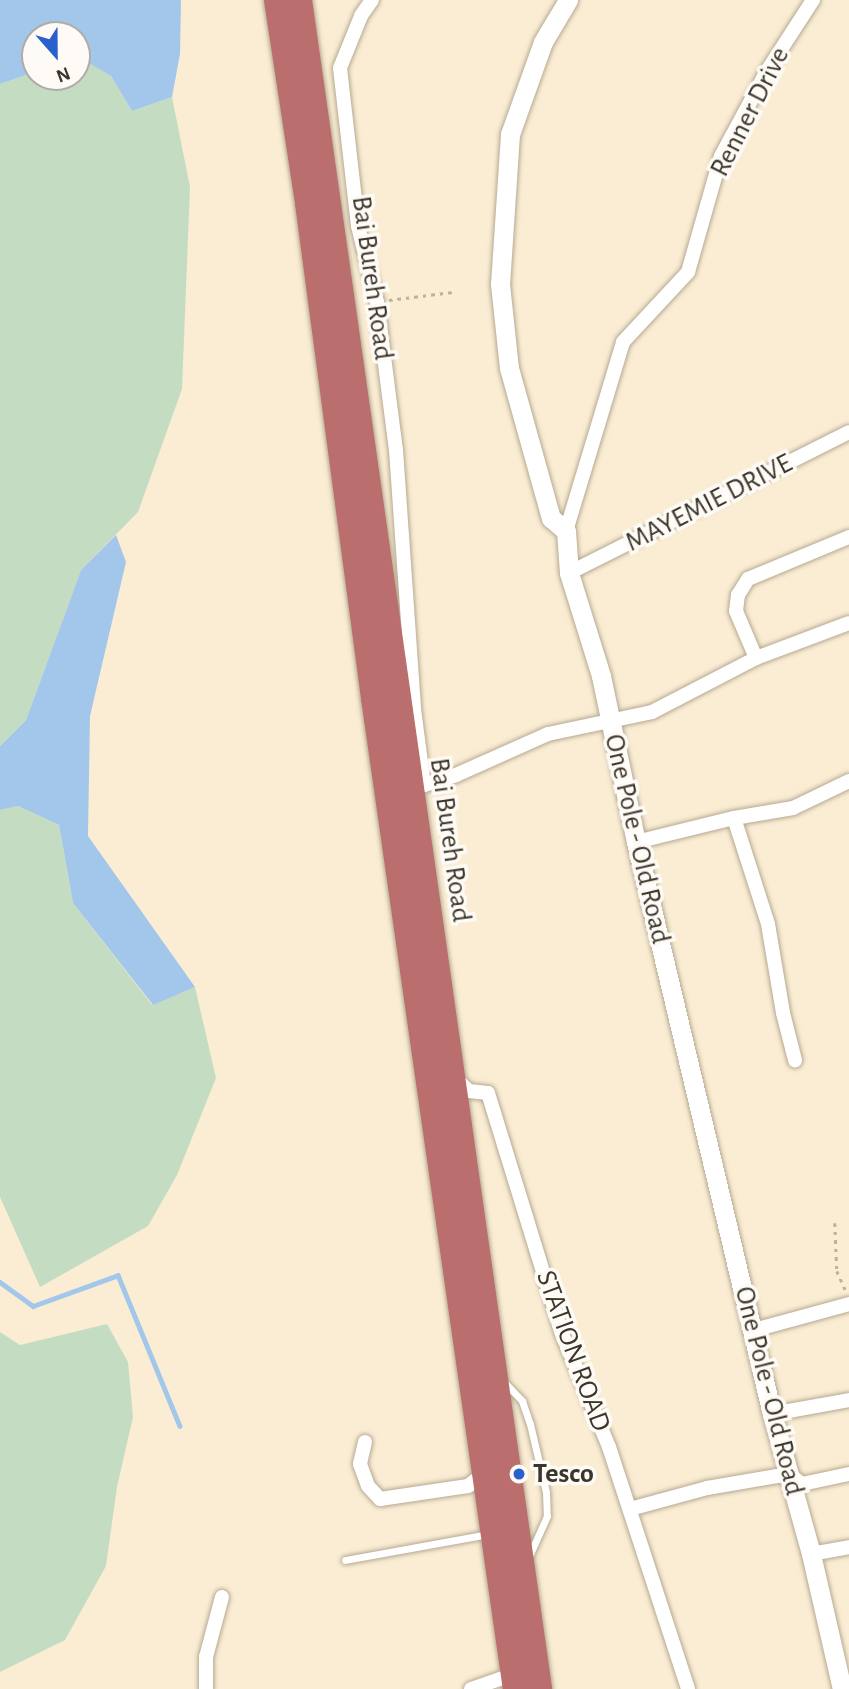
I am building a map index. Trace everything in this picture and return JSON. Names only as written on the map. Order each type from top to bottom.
[{"type":"highway","name":"Bai Bureh Road","points":[[277,0],[310,217],[374,698],[496,1533],[515,1681]]},
{"type":"highway","name":"Bai Bureh Road","points":[[299,0],[539,1689]]},
{"type":"street","points":[[372,0],[361,16],[340,68],[358,226],[377,302],[396,450],[414,709],[424,785],[456,775],[548,734],[652,712],[757,658],[849,624]]},
{"type":"street","points":[[566,531],[551,518],[509,368],[500,284],[510,134],[543,42],[568,0]]},
{"type":"street","name":"Renner Drive","points":[[566,531],[623,342],[688,272],[722,156],[767,71],[813,0]]},
{"type":"street","name":"MAYEMIE DRIVE","points":[[569,573],[849,432]]},
{"type":"street","name":"One Pole - Old Road","points":[[566,531],[569,573],[588,629],[772,1414],[811,1554],[842,1689]]},
{"type":"street","points":[[757,658],[736,611],[738,595],[748,579],[849,537]]},
{"type":"street","points":[[636,842],[734,818],[793,808],[849,781]]},
{"type":"street","points":[[734,818],[768,924],[783,1013],[795,1060]]},
{"type":"street","name":"STATION ROAD","points":[[452,1075],[468,1091],[488,1093],[562,1334],[605,1437],[631,1509],[688,1689]]},
{"type":"street","points":[[754,1331],[849,1304]]},
{"type":"street","points":[[772,1414],[849,1400]]},
{"type":"street","points":[[365,1442],[360,1464],[368,1486],[380,1499],[468,1486],[487,1471]]},
{"type":"street","points":[[631,1509],[707,1488],[789,1474],[802,1483],[849,1474]]},
{"type":"street","points":[[811,1554],[849,1547]]},
{"type":"street","points":[[206,1689],[206,1657],[222,1597]]},
{"type":"street","points":[[471,1689],[515,1681]]},
{"type":"lane","points":[[345,1560],[496,1533]]},
{"type":"path","points":[[377,302],[452,292]]},
{"type":"path","points":[[835,1223],[837,1271],[849,1296]]},
{"type":"green space","points":[[91,63],[111,76],[132,111],[172,97],[190,187],[182,389],[138,512],[81,570],[26,720],[0,746],[0,84],[21,77],[21,91],[91,91]]},
{"type":"green space","points":[[18,806],[59,825],[73,903],[152,1005],[195,987],[216,1078],[177,1175],[148,1226],[40,1287],[0,1197],[0,810]]},
{"type":"green space","points":[[107,1324],[128,1362],[133,1417],[117,1487],[106,1566],[65,1640],[0,1672],[0,1332],[20,1345]]},
{"type":"water","points":[[0,0],[181,0],[180,54],[172,97],[132,111],[111,76],[91,64],[91,21],[21,21],[21,77],[0,84]]},
{"type":"water","points":[[116,535],[126,562],[90,716],[88,836],[195,987],[153,1005],[73,903],[59,825],[18,806],[0,810],[0,746],[26,720],[81,570]]},
{"type":"waterway","points":[[0,1282],[33,1306],[118,1275],[180,1426]]},
{"type":"place","name":"Tesco","points":[[519,1474]]}]
